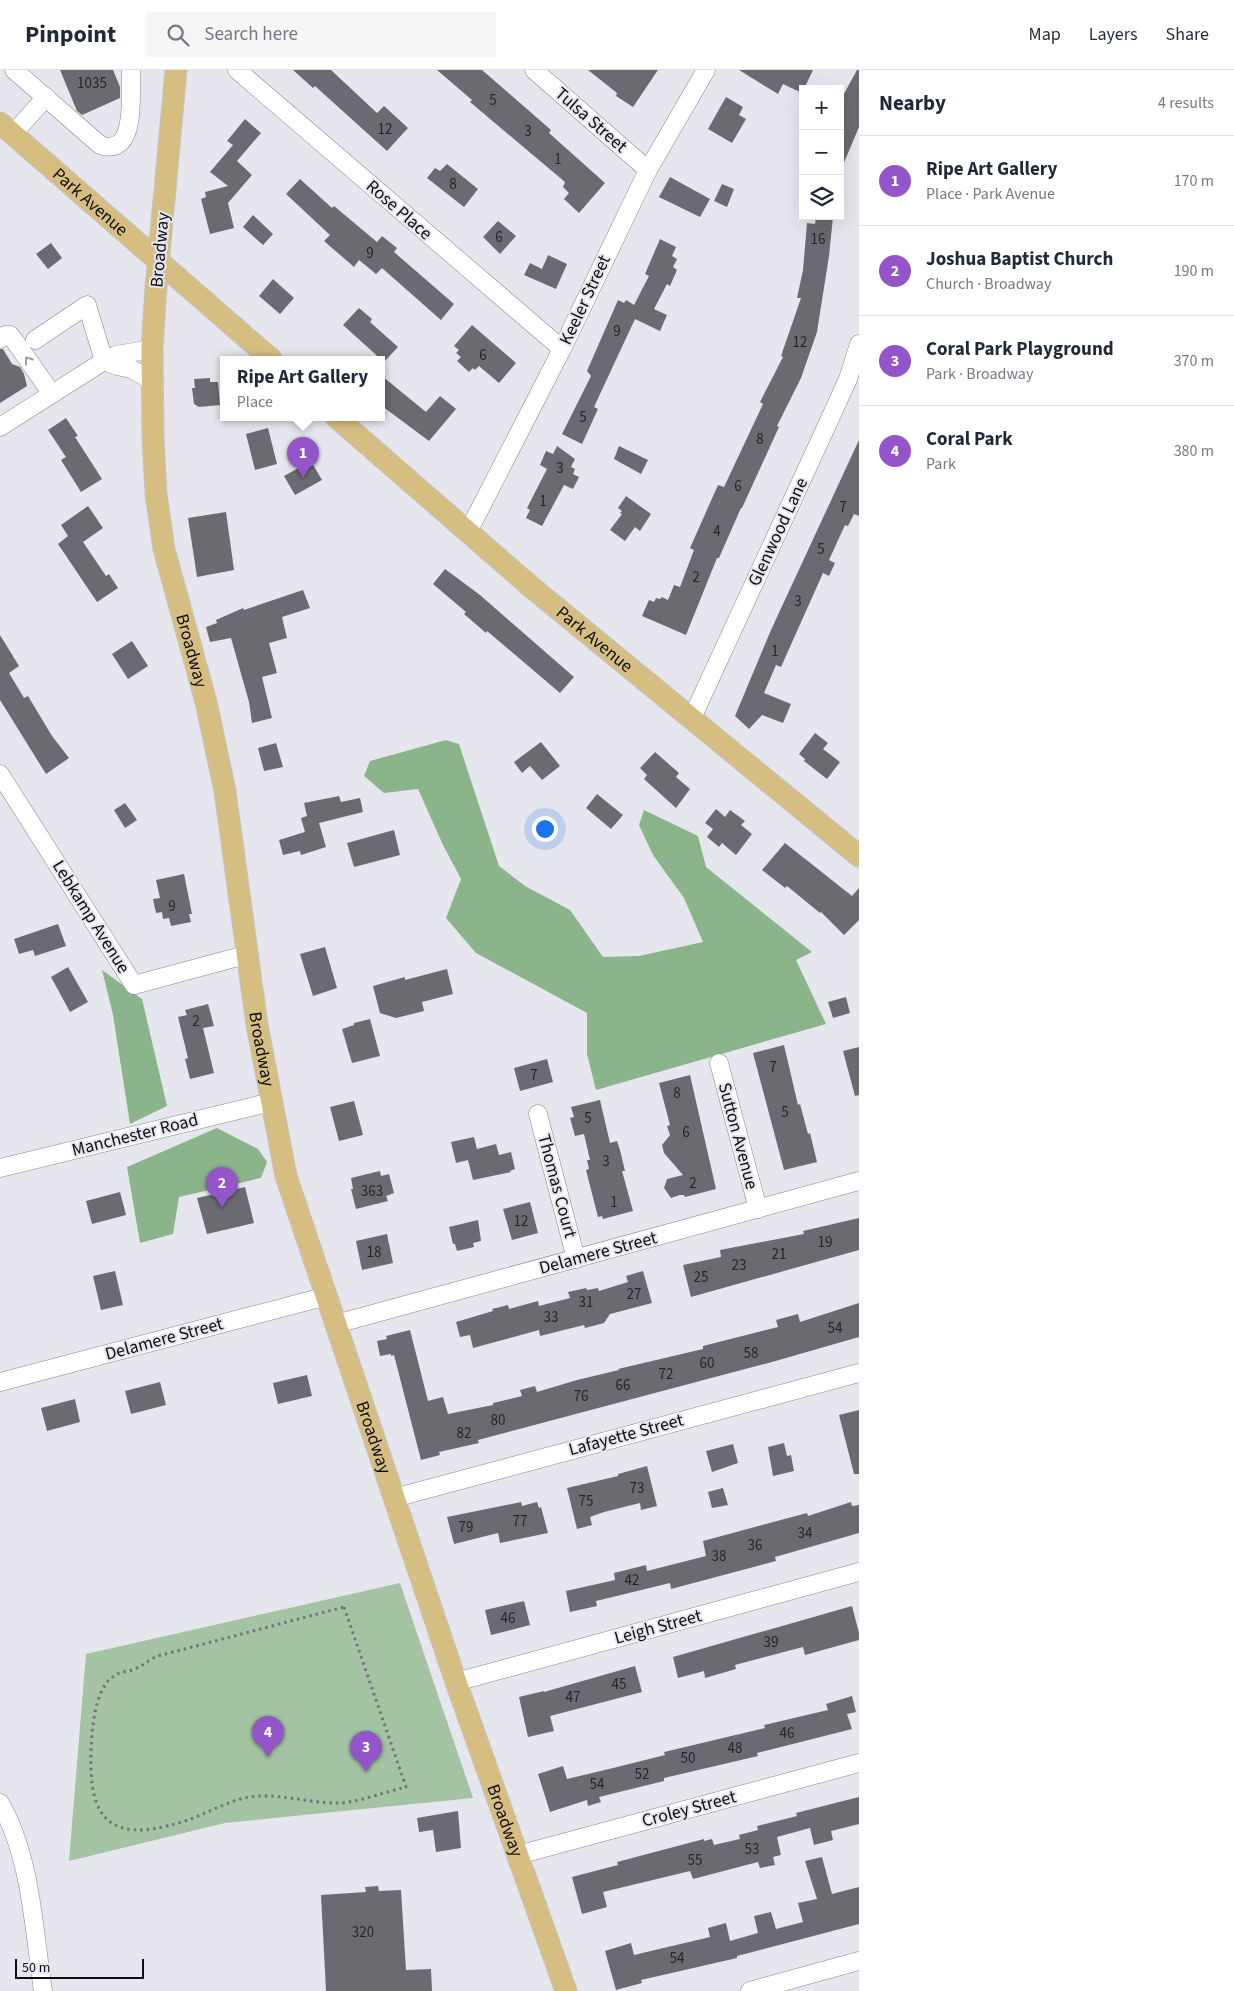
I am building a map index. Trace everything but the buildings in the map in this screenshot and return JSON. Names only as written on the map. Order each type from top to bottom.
[{"type":"main road","name":"Broadway","points":[[176,70],[152,349],[151,380],[156,494],[164,549],[217,749],[231,827],[257,1025],[286,1176],[456,1682],[566,1991]]},
{"type":"main road","name":"Park Avenue","points":[[6,128],[268,356]]},
{"type":"main road","name":"Park Avenue","points":[[341,421],[538,592],[859,856]]},
{"type":"street","points":[[14,70],[100,145],[110,148],[124,140],[129,126],[131,70]]},
{"type":"street","name":"Rose Place","points":[[237,70],[562,349]]},
{"type":"street","name":"Tulsa Street","points":[[534,70],[648,170]]},
{"type":"street","name":"Keeler Street","points":[[468,532],[562,349],[648,170],[706,70]]},
{"type":"street","points":[[6,128],[46,98]]},
{"type":"street","points":[[35,340],[87,305],[104,361]]},
{"type":"street","points":[[0,339],[5,335],[10,335],[52,394]]},
{"type":"street","name":"Glenwood Lane","points":[[692,718],[848,379],[859,344]]},
{"type":"street","points":[[0,428],[104,361],[116,355],[152,349]]},
{"type":"street","points":[[104,361],[131,369],[151,380]]},
{"type":"street","name":"Lebkamp Avenue","points":[[0,774],[134,985],[249,954]]},
{"type":"street","name":"Sutton Avenue","points":[[719,1063],[758,1209]]},
{"type":"street","name":"Manchester Road","points":[[0,1168],[271,1102]]},
{"type":"street","name":"Thomas Court","points":[[538,1114],[576,1259]]},
{"type":"street","name":"Delamere Street","points":[[336,1324],[859,1181]]},
{"type":"street","name":"Delamere Street","points":[[0,1382],[327,1296]]},
{"type":"street","name":"Lafayette Street","points":[[394,1498],[859,1373]]},
{"type":"street","name":"Leigh Street","points":[[456,1682],[859,1572]]},
{"type":"street","name":"Croley Street","points":[[518,1855],[859,1763]]},
{"type":"street","points":[[0,1803],[10,1820],[26,1877],[42,1991]]},
{"type":"street","points":[[750,1991],[859,1961]]},
{"type":"path","points":[[344,1607],[406,1787],[334,1803],[270,1796],[248,1797],[185,1821],[135,1830],[121,1828],[107,1820],[97,1808],[91,1786],[92,1734],[97,1705],[104,1686],[115,1674],[133,1670],[149,1659],[344,1607]]},
{"type":"green space","points":[[446,740],[459,744],[499,866],[525,886],[570,910],[603,957],[639,956],[703,942],[684,898],[653,855],[639,825],[644,810],[698,836],[706,867],[812,952],[796,960],[826,1024],[596,1090],[587,1054],[587,1013],[476,953],[446,918],[461,879],[443,845],[418,789],[384,793],[364,776],[370,761]]},
{"type":"green space","points":[[102,970],[142,999],[167,1106],[130,1124],[113,1015]]},
{"type":"green space","points":[[217,1128],[258,1149],[267,1162],[261,1178],[179,1197],[173,1234],[140,1243],[127,1167]]},
{"type":"green space","points":[[400,1583],[473,1798],[225,1823],[69,1861],[86,1654]]},
{"type":"place","name":"Ripe Art Gallery","points":[[303,478]]},
{"type":"place","name":"Joshua Baptist Church","points":[[222,1208]]},
{"type":"place","name":"Coral Park","points":[[268,1757]]},
{"type":"place","name":"Coral Park Playground","points":[[366,1772]]}]
